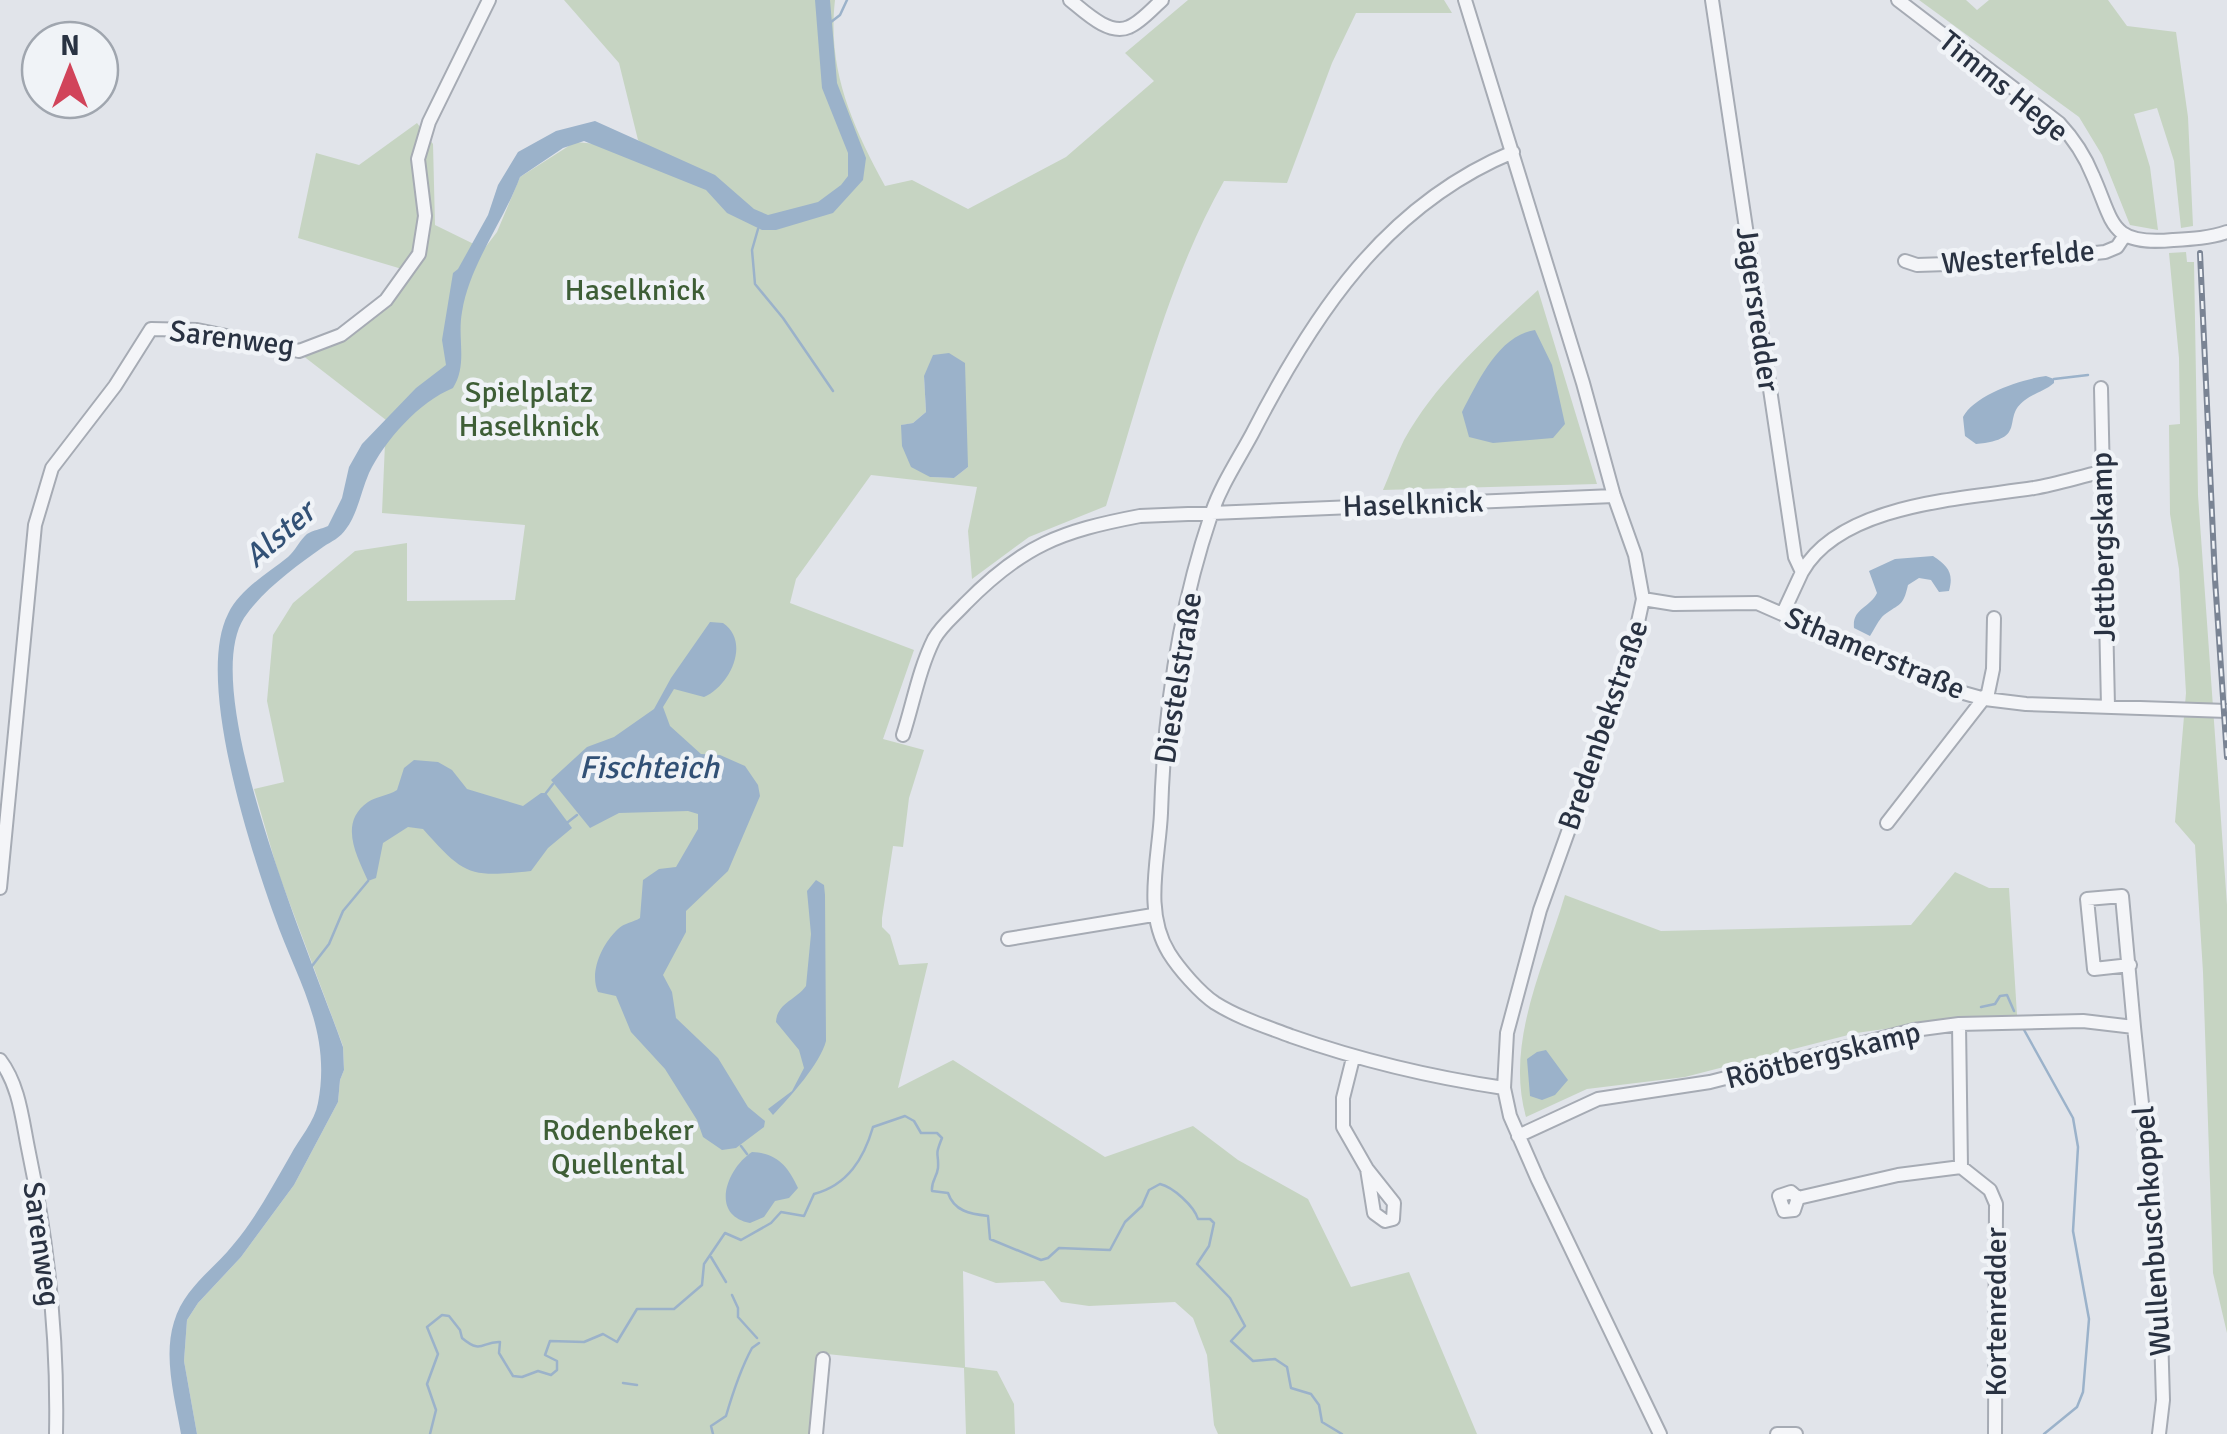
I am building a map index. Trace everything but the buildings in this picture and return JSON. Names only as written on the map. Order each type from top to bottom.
[{"type":"street","name":"Sarenweg","points":[[0,888],[35,526],[52,468],[115,386],[151,329],[197,330],[299,351],[341,336],[386,300],[419,254],[426,216],[418,159],[429,122],[490,0]]},
{"type":"street","points":[[1070,0],[1098,22],[1128,28],[1162,0]]},
{"type":"street","name":"Bredenbekstraße","points":[[1465,0],[1635,555],[1643,599],[1630,659],[1540,910],[1507,1033],[1504,1088],[1518,1136],[1660,1434]]},
{"type":"street","name":"Jagersredder","points":[[1712,0],[1795,557],[1802,572]]},
{"type":"street","name":"Timms Hege","points":[[1898,0],[2069,134],[2093,176],[2108,217],[2125,234]]},
{"type":"street","name":"Diestelstraße","points":[[1504,1088],[1427,1077],[1354,1058],[1242,1018],[1211,1000],[1169,954],[1153,915],[1162,760],[1174,670],[1212,512],[1270,396],[1316,322],[1367,256],[1419,206],[1458,179],[1513,152]]},
{"type":"street","name":"Westerfelde","points":[[1905,261],[1917,265],[2008,262],[2105,252],[2116,247],[2125,234],[2147,242],[2227,232]]},
{"type":"street","name":"Jettbergskamp","points":[[2101,388],[2108,706]]},
{"type":"street","points":[[1783,613],[1810,556],[1885,512],[2038,487],[2101,472]]},
{"type":"street","name":"Haselknick","points":[[903,735],[929,652],[943,626],[979,590],[1036,545],[1082,527],[1140,516],[1614,496]]},
{"type":"street","name":"Sthamerstraße","points":[[1643,599],[1674,604],[1752,602],[1960,692],[1985,699],[2227,711]]},
{"type":"street","points":[[1887,823],[1985,699],[1991,687],[1994,618]]},
{"type":"street","name":"Wullenbuschkoppel","points":[[2130,965],[2094,969],[2087,899],[2122,896],[2130,965],[2159,1266],[2159,1434]]},
{"type":"street","points":[[1008,939],[1153,915]]},
{"type":"street","name":"Röötbergskamp","points":[[1518,1136],[1598,1099],[1710,1082],[1914,1030],[1959,1024],[2083,1021],[2136,1028]]},
{"type":"street","points":[[1798,1198],[1866,1181],[1961,1166],[1959,1024]]},
{"type":"street","points":[[1354,1058],[1343,1098],[1343,1127],[1368,1169]]},
{"type":"street","name":"Sarenweg","points":[[0,1060],[16,1090],[42,1210],[56,1360],[56,1434]]},
{"type":"street","name":"Kortenredder","points":[[1961,1166],[1990,1190],[1996,1204],[1995,1434]]},
{"type":"street","points":[[816,1434],[823,1359]]},
{"type":"street","points":[[1777,1434],[1796,1434]]},
{"type":"green space","name":"Rodenbeker Quellental","points":[[564,0],[835,0],[833,26],[839,74],[862,141],[885,186],[912,180],[968,209],[1066,157],[1154,81],[1125,53],[1188,0],[1444,0],[1452,13],[1356,13],[1332,63],[1287,183],[1224,181],[1171,299],[1106,506],[1029,537],[972,579],[968,531],[977,487],[871,475],[796,579],[790,603],[914,650],[883,739],[924,750],[909,798],[903,847],[893,846],[882,918],[882,927],[890,935],[899,965],[928,963],[898,1088],[953,1060],[1105,1157],[1193,1126],[1238,1160],[1308,1199],[1351,1287],[1409,1272],[1477,1434],[1218,1434],[1207,1355],[1193,1318],[1175,1302],[1089,1306],[1061,1302],[1044,1281],[996,1283],[963,1271],[965,1367],[997,1371],[1014,1404],[1015,1434],[966,1434],[964,1368],[817,1353],[809,1434],[197,1434],[184,1361],[187,1320],[241,1257],[294,1185],[338,1102],[344,1070],[343,1046],[278,872],[254,789],[284,782],[267,701],[273,635],[293,603],[355,551],[407,543],[407,601],[515,600],[525,525],[382,513],[386,420],[302,355],[344,339],[389,307],[412,272],[298,238],[316,153],[359,165],[417,123],[433,144],[435,225],[484,249],[497,232],[520,177],[575,142],[597,144],[680,177],[638,140],[619,63]],"holes":[[[924,376],[968,467],[954,478],[930,477],[902,425],[913,423],[926,412]]]},
{"type":"green space","points":[[1919,0],[1966,0],[1977,10],[1989,0],[2108,0],[2127,26],[2176,32],[2188,117],[2193,226],[2181,228],[2174,161],[2157,108],[2134,114],[2150,167],[2158,230],[2130,225],[2102,155],[2079,117]]},
{"type":"green space","points":[[2186,252],[2187,262],[2194,262],[2198,495],[2227,905],[2227,1333],[2213,1273],[2195,845],[2175,822],[2186,693],[2179,569],[2170,514],[2169,425],[2180,424],[2179,358],[2169,253]]},
{"type":"green space","points":[[1538,290],[1597,484],[1383,490],[1404,440],[1432,398],[1465,360]]},
{"type":"green space","points":[[1955,872],[1989,888],[2009,888],[2017,1015],[1856,1033],[1685,1077],[1587,1089],[1526,1117],[1520,1061],[1524,1033],[1565,895],[1661,931],[1911,925]]},
{"type":"water","points":[[815,0],[830,0],[837,83],[866,158],[863,180],[833,213],[776,230],[762,230],[727,213],[706,190],[584,141],[563,148],[520,177],[466,294],[460,370],[453,388],[416,412],[384,448],[344,532],[280,580],[244,618],[233,655],[235,705],[247,765],[286,894],[343,1047],[344,1070],[338,1102],[294,1185],[241,1257],[187,1320],[184,1361],[197,1434],[181,1434],[170,1364],[174,1322],[192,1290],[241,1235],[263,1202],[314,1116],[321,1077],[310,1006],[264,885],[230,764],[218,679],[220,643],[228,614],[247,589],[288,557],[307,534],[328,526],[342,498],[349,467],[362,444],[416,388],[446,365],[442,340],[453,273],[488,215],[498,185],[518,152],[556,131],[595,121],[715,175],[754,209],[768,215],[818,202],[841,185],[848,176],[848,153],[822,88]]},
{"type":"water","points":[[1535,330],[1552,365],[1565,424],[1553,438],[1493,443],[1469,437],[1462,412],[1482,374],[1510,341]]},
{"type":"water","points":[[949,353],[965,363],[968,467],[954,478],[930,477],[911,467],[902,446],[901,425],[913,423],[926,412],[924,376],[933,355]]},
{"type":"water","points":[[2046,376],[2054,379],[2054,383],[2018,407],[2009,433],[2003,438],[1976,444],[1965,436],[1963,417],[1977,402],[2012,384]]},
{"type":"water","points":[[1933,556],[1949,570],[1949,591],[1939,592],[1931,580],[1919,578],[1908,585],[1902,601],[1882,617],[1870,636],[1854,628],[1856,616],[1877,593],[1869,571],[1895,559]]},
{"type":"water","name":"Fischteich","points":[[710,622],[723,623],[735,641],[729,674],[704,697],[674,689],[663,707],[670,726],[701,754],[720,755],[745,766],[758,785],[760,796],[728,871],[686,911],[686,932],[663,975],[672,992],[676,1018],[718,1058],[748,1107],[765,1121],[764,1127],[736,1148],[722,1150],[703,1137],[697,1120],[665,1069],[631,1032],[616,996],[598,992],[595,976],[607,942],[620,927],[640,918],[643,880],[659,869],[676,867],[698,829],[698,814],[619,813],[590,828],[551,780],[587,747],[614,737],[654,709]]},
{"type":"water","name":"Fischteich","points":[[414,760],[438,762],[452,770],[467,789],[523,806],[546,793],[572,828],[548,848],[531,871],[494,874],[469,870],[448,856],[423,829],[408,827],[383,843],[376,878],[368,881],[353,840],[354,820],[368,802],[397,790],[404,768]]},
{"type":"water","points":[[816,880],[824,885],[825,895],[826,1041],[811,1070],[773,1115],[768,1109],[792,1091],[804,1068],[799,1050],[776,1022],[783,1006],[806,986],[811,934],[807,891]]},
{"type":"water","points":[[1546,1050],[1568,1080],[1555,1095],[1542,1100],[1530,1096],[1527,1059]]},
{"type":"water","points":[[752,1152],[781,1162],[798,1188],[789,1198],[775,1201],[764,1217],[750,1223],[730,1211],[726,1190],[735,1169]]},
{"type":"waterway","points":[[831,22],[840,15],[847,0]]},
{"type":"waterway","points":[[758,229],[752,250],[755,284],[833,391]]},
{"type":"waterway","points":[[2054,379],[2088,375]]},
{"type":"waterway","points":[[546,793],[553,784]]},
{"type":"waterway","points":[[568,822],[577,815]]},
{"type":"waterway","points":[[312,966],[329,944],[343,911],[368,881]]},
{"type":"waterway","points":[[1981,1007],[1995,1004],[2000,996],[2007,995],[2014,1011]]},
{"type":"waterway","points":[[2023,1028],[2073,1118],[2078,1147],[2073,1231],[2089,1319],[2083,1392],[2077,1407],[2044,1434]]},
{"type":"waterway","points":[[430,1434],[436,1410],[427,1384],[438,1354],[427,1327],[442,1315],[449,1316],[462,1338],[474,1346],[500,1342],[499,1353],[513,1376],[538,1371],[551,1375],[557,1370],[557,1361],[545,1355],[550,1341],[584,1342],[603,1334],[617,1342],[637,1309],[674,1309],[702,1285],[704,1264],[725,1233],[741,1240],[771,1223],[781,1212],[804,1216],[814,1194],[836,1184],[853,1169],[873,1127],[905,1116],[914,1121],[921,1133],[937,1133],[942,1138],[932,1191],[948,1193],[954,1204],[964,1210],[988,1216],[990,1239],[1041,1260],[1059,1248],[1110,1250],[1149,1190],[1160,1184],[1177,1193],[1198,1219],[1214,1223],[1209,1246],[1197,1264],[1230,1298],[1245,1326],[1231,1341],[1253,1361],[1275,1359],[1287,1367],[1291,1388],[1311,1394],[1319,1405],[1322,1422],[1342,1434]]},
{"type":"waterway","points":[[741,1146],[747,1154]]},
{"type":"waterway","points":[[711,1257],[726,1282]]},
{"type":"waterway","points":[[732,1295],[738,1317],[757,1338]]},
{"type":"waterway","points":[[713,1434],[711,1426],[726,1416],[744,1365],[759,1343]]},
{"type":"waterway","points":[[623,1383],[637,1385]]},
{"type":"railway","points":[[2200,253],[2227,757]]},
{"type":"park label","name":"Spielplatz Haselknick","points":[[529,409]]},
{"type":"water label","name":"Alster","points":[[279,534]]}]
